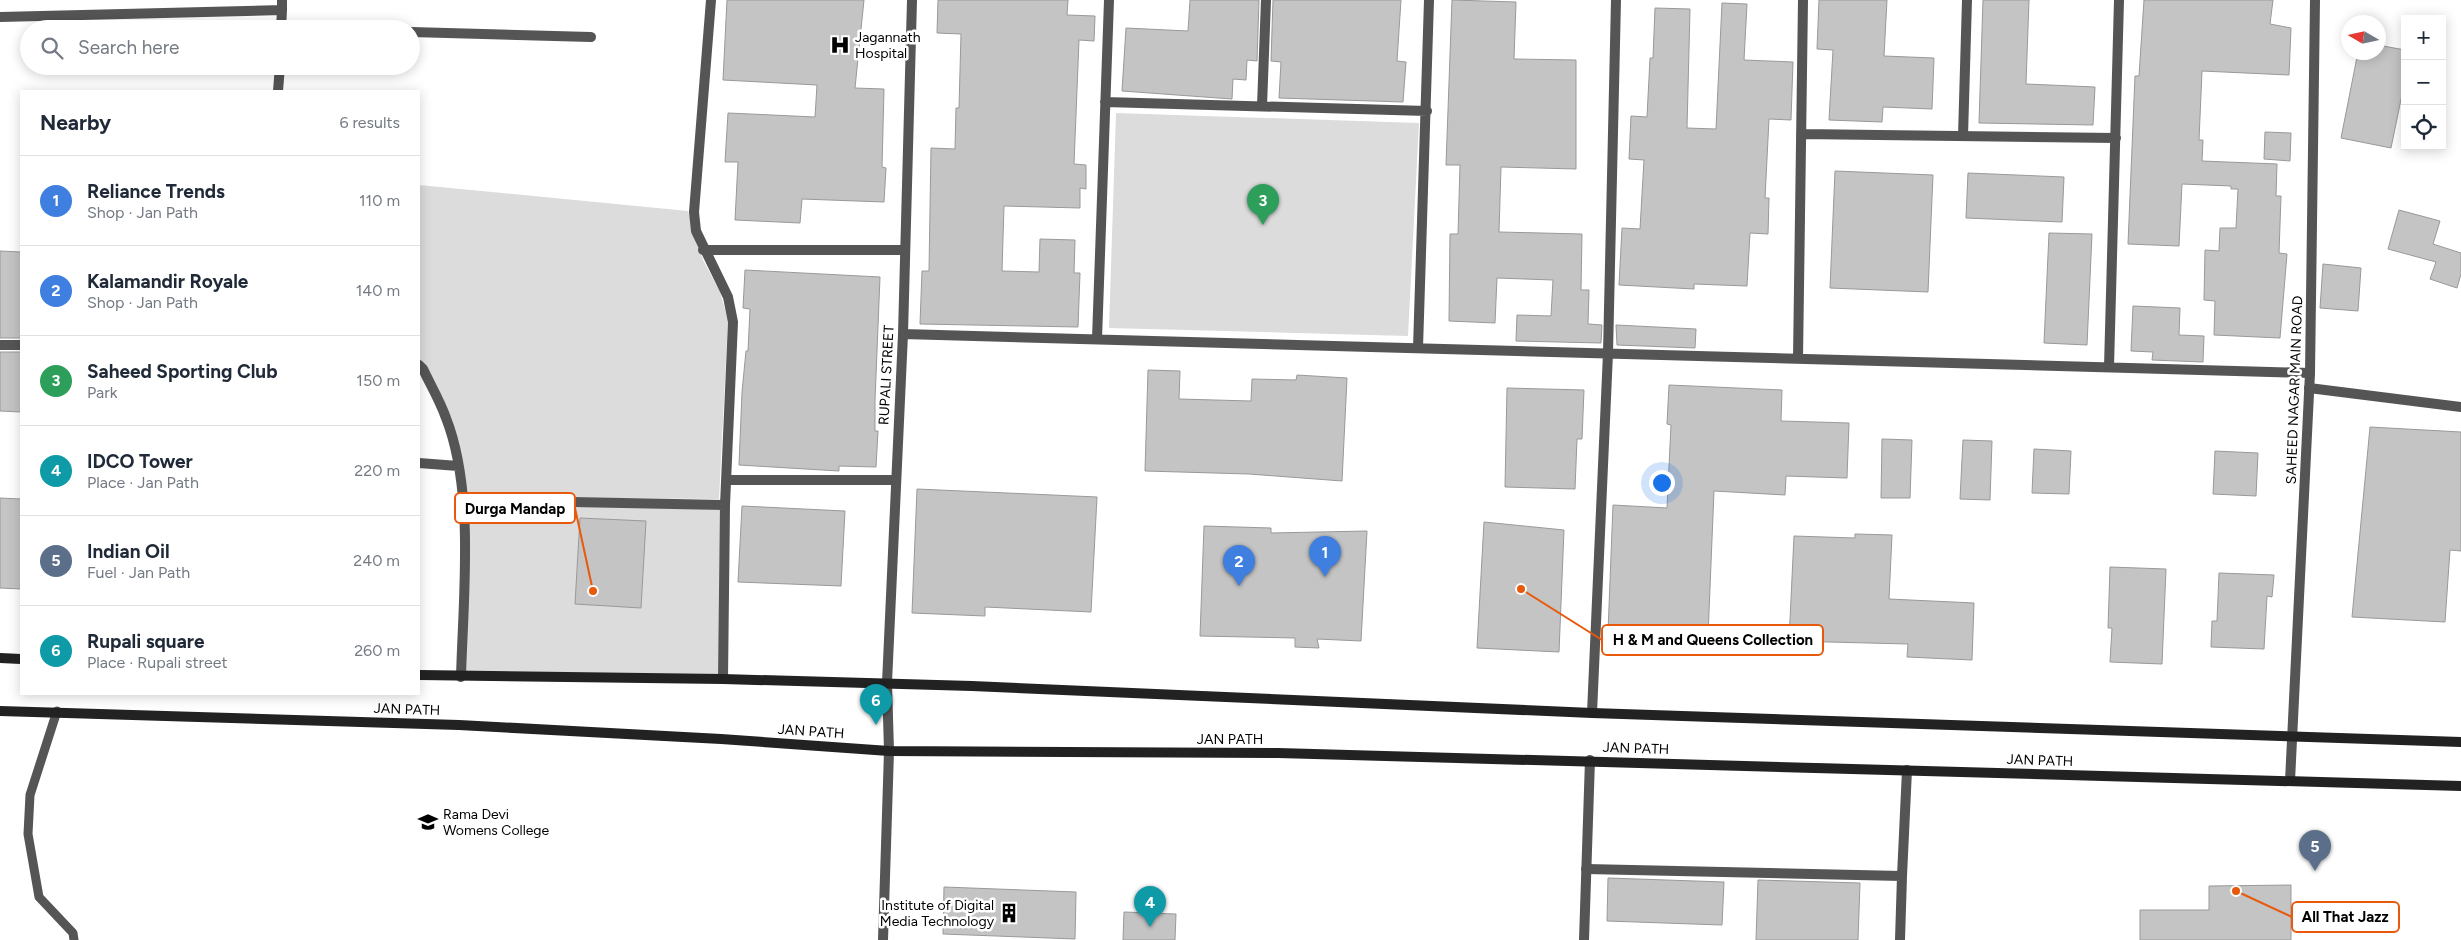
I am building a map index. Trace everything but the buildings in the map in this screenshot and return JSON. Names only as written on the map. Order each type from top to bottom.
[{"type":"main road","points":[[0,658],[20,658]]},
{"type":"main road","points":[[420,675],[887,683],[1592,713],[2461,742]]},
{"type":"main road","name":"JAN PATH","points":[[0,711],[57,711],[459,725],[720,739],[889,751],[1278,753],[1590,760],[2461,786]]},
{"type":"street","points":[[710,0],[694,212],[696,231],[703,250],[715,268],[728,297],[734,322],[724,505],[723,679]]},
{"type":"street","name":"RUPALI STREET","points":[[883,940],[889,751],[887,683],[902,334],[912,0]]},
{"type":"street","points":[[1097,339],[1109,0]]},
{"type":"street","points":[[1262,106],[1266,0]]},
{"type":"street","points":[[1418,348],[1427,111],[1429,0]]},
{"type":"street","points":[[1592,713],[1608,353],[1616,0]]},
{"type":"street","points":[[1798,358],[1803,0]]},
{"type":"street","points":[[1963,136],[1967,0]]},
{"type":"street","points":[[2109,367],[2119,0]]},
{"type":"street","name":"SAHEED NAGAR MAIN ROAD","points":[[2290,781],[2310,373],[2315,0]]},
{"type":"street","points":[[0,17],[282,5],[281,20]]},
{"type":"street","points":[[420,32],[591,37]]},
{"type":"street","points":[[278,90],[279,75]]},
{"type":"street","points":[[1105,102],[1427,111]]},
{"type":"street","points":[[1801,134],[2116,138]]},
{"type":"street","points":[[703,250],[904,250]]},
{"type":"street","points":[[902,334],[2310,373]]},
{"type":"street","points":[[0,345],[20,345]]},
{"type":"street","points":[[420,366],[446,419],[458,466],[463,500],[461,677]]},
{"type":"street","points":[[2309,388],[2461,407]]},
{"type":"street","points":[[420,463],[458,466]]},
{"type":"street","points":[[726,480],[895,480]]},
{"type":"street","points":[[463,500],[724,505]]},
{"type":"street","points":[[1584,940],[1590,760]]},
{"type":"street","points":[[1900,940],[1907,770]]},
{"type":"street","points":[[1586,869],[1902,876]]},
{"type":"lane","points":[[57,711],[30,795],[28,834],[39,897],[73,933],[74,940]]},
{"type":"shaded area","points":[[1116,113],[1419,123],[1408,336],[1109,328]]},
{"type":"shaded area","points":[[420,185],[688,211],[703,260],[720,292],[728,320],[719,499],[466,497],[449,418],[420,363]]},
{"type":"shaded area","points":[[466,503],[722,508],[720,676],[465,674]]},
{"type":"place","name":"Jagannath Hospital","points":[[840,45]]},
{"type":"place","name":"Saheed Sporting Club","points":[[1263,225]]},
{"type":"place","name":"Reliance Trends","points":[[1325,577]]},
{"type":"place","name":"Kalamandir Royale","points":[[1239,586]]},
{"type":"place","name":"H & M and Queens Collection","points":[[1521,589]]},
{"type":"place","name":"Durga Mandap","points":[[593,591]]},
{"type":"place","name":"Rupali square","points":[[876,725]]},
{"type":"place","name":"Rama Devi Womens College","points":[[428,822]]},
{"type":"place","name":"Indian Oil","points":[[2315,871]]},
{"type":"place","name":"All That Jazz","points":[[2236,891]]},
{"type":"place","name":"Institute of Digital Media Technology","points":[[1009,913]]},
{"type":"place","name":"IDCO Tower","points":[[1150,927]]}]
